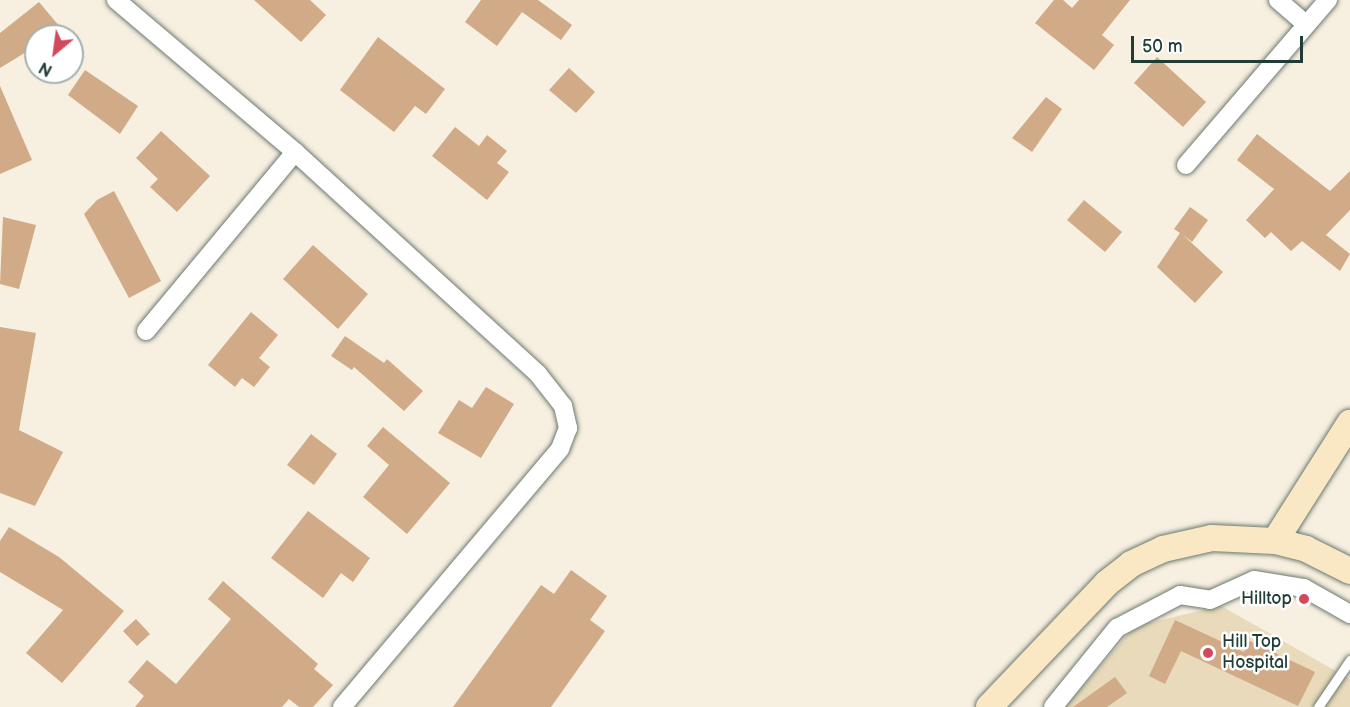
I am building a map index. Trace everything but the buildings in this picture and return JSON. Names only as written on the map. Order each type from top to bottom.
[{"type":"main road","points":[[1275,541],[1350,423]]},
{"type":"main road","points":[[989,707],[1107,583],[1131,564],[1182,542],[1212,538],[1275,541],[1306,549],[1350,571]]},
{"type":"street","points":[[116,0],[295,152],[538,374],[563,406],[568,428],[560,449],[342,707]]},
{"type":"street","points":[[1278,0],[1306,24]]},
{"type":"street","points":[[1186,165],[1328,0]]},
{"type":"street","points":[[147,332],[295,152]]},
{"type":"street","points":[[1053,707],[1117,628],[1180,595],[1210,600],[1254,580],[1304,588],[1350,614]]},
{"type":"lane","points":[[1318,707],[1350,660]]},
{"type":"shaded area","name":"Hill Top Hospital","points":[[1221,606],[1350,679],[1350,707],[1065,707],[1135,626]]},
{"type":"place","name":"Hilltop","points":[[1304,599]]},
{"type":"place","name":"Hill Top Hospital","points":[[1208,653]]}]
